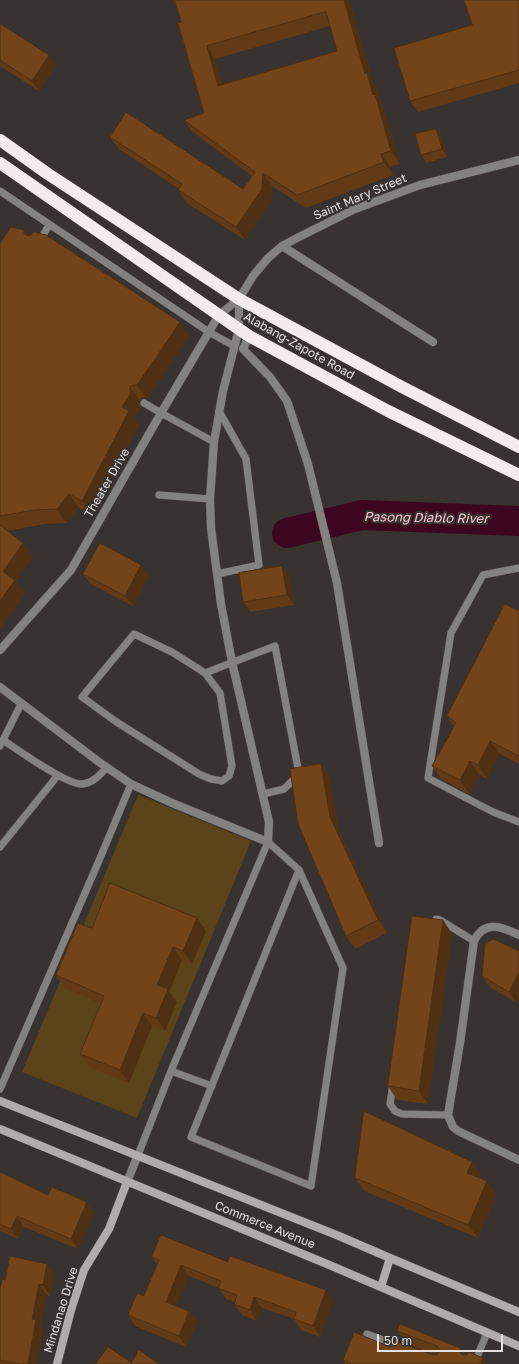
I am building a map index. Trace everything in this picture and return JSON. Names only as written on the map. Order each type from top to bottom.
[{"type":"highway","name":"Alabang-Zapote Road","points":[[0,140],[48,174],[239,298],[402,387],[519,446]]},
{"type":"highway","name":"Alabang-Zapote Road","points":[[0,162],[249,336],[388,412],[519,475]]},
{"type":"main road","name":"Commerce Avenue","points":[[0,1101],[339,1236],[519,1312]]},
{"type":"main road","name":"Commerce Avenue","points":[[0,1129],[519,1346]]},
{"type":"main road","name":"Mindanao Drive","points":[[57,1364],[71,1310],[84,1270],[109,1229],[127,1182]]},
{"type":"main road","points":[[381,1287],[390,1258]]},
{"type":"street","name":"Saint Mary Street","points":[[219,315],[239,298],[253,276],[268,258],[282,246],[299,237],[355,209],[420,185],[519,160]]},
{"type":"street","points":[[282,246],[433,342]]},
{"type":"street","points":[[0,687],[131,784],[268,842],[269,822],[232,662],[221,604],[211,528],[210,499],[214,442],[219,411],[239,329],[239,298]]},
{"type":"street","name":"Theater Drive","points":[[0,650],[72,570],[161,413],[219,315]]},
{"type":"street","points":[[249,336],[243,349],[270,377],[287,401],[308,464],[337,583],[379,843]]},
{"type":"street","points":[[519,935],[503,928],[492,927],[484,929],[478,934],[474,941],[460,1043],[448,1115],[449,1121],[458,1132],[519,1160]]},
{"type":"street","name":"Mindanao Drive","points":[[127,1182],[138,1155]]},
{"type":"lane","points":[[0,191],[209,332],[234,346]]},
{"type":"lane","points":[[38,245],[49,225]]},
{"type":"lane","points":[[144,402],[214,442]]},
{"type":"lane","points":[[217,574],[258,565],[246,459],[219,411]]},
{"type":"lane","points":[[159,495],[210,499]]},
{"type":"lane","points":[[519,568],[484,575],[451,633],[428,778],[493,812],[519,822]]},
{"type":"lane","points":[[134,634],[172,652],[205,673],[220,693],[232,766],[229,776],[222,781],[211,779],[199,774],[122,725],[82,697],[134,634]]},
{"type":"lane","points":[[205,673],[275,646],[299,774],[284,789],[263,794]]},
{"type":"lane","points":[[21,704],[2,743],[76,784],[88,783],[96,779],[107,767]]},
{"type":"lane","points":[[0,847],[58,775]]},
{"type":"lane","points":[[0,1089],[95,871],[131,784]]},
{"type":"lane","points":[[138,1155],[171,1071],[268,842],[299,870],[343,968],[311,1186],[191,1137],[299,870]]},
{"type":"lane","points":[[432,919],[440,920],[474,941]]},
{"type":"lane","points":[[171,1071],[212,1086]]},
{"type":"lane","points":[[394,1073],[390,1104],[395,1111],[402,1114],[448,1115]]},
{"type":"lane","points":[[474,1364],[487,1333]]},
{"type":"lane","points":[[368,1334],[409,1350]]},
{"type":"shaded area","points":[[138,795],[251,841],[137,1118],[22,1072]]},
{"type":"building","points":[[175,0],[344,0],[365,74],[367,73],[373,95],[375,94],[391,151],[381,154],[384,162],[297,195],[263,173],[262,189],[236,227],[178,190],[182,184],[110,137],[126,112],[243,189],[255,172],[184,120],[204,113],[178,23],[181,22]],"holes":[[[326,12],[337,51],[218,86],[207,46]]]},
{"type":"building","points":[[464,0],[519,0],[519,70],[410,101],[394,48],[472,25]]},
{"type":"building","points":[[1,24],[49,55],[32,81],[0,60]]},
{"type":"building","points":[[436,129],[442,149],[421,155],[415,134]]},
{"type":"building","points":[[11,227],[24,230],[24,234],[28,236],[34,232],[46,235],[180,322],[137,385],[132,385],[130,387],[131,393],[122,407],[129,411],[82,501],[69,494],[57,509],[35,510],[0,516],[0,244]]},
{"type":"building","points":[[0,525],[23,543],[3,572],[15,580],[0,601]]},
{"type":"building","points":[[100,543],[141,565],[125,596],[83,574]]},
{"type":"building","points":[[282,566],[287,595],[243,602],[239,573]]},
{"type":"building","points":[[505,604],[519,611],[519,756],[490,741],[478,765],[470,761],[460,780],[432,766],[456,723],[447,716]]},
{"type":"building","points":[[321,764],[330,817],[378,920],[346,936],[298,824],[290,769]]},
{"type":"building","points":[[110,883],[197,918],[183,951],[173,947],[157,985],[168,989],[156,1018],[143,1013],[120,1070],[80,1054],[104,996],[56,975],[78,923],[92,928]]},
{"type":"building","points":[[412,916],[443,920],[419,1091],[388,1086]]},
{"type":"building","points":[[493,939],[519,951],[519,972],[509,992],[482,976],[485,944]]},
{"type":"building","points":[[364,1111],[472,1162],[467,1173],[487,1181],[468,1225],[355,1178]]},
{"type":"building","points":[[0,1172],[48,1195],[52,1187],[87,1202],[71,1239],[17,1216],[11,1229],[0,1224]]},
{"type":"building","points":[[161,1235],[228,1262],[230,1256],[326,1290],[313,1326],[294,1319],[296,1312],[254,1297],[250,1310],[234,1304],[237,1295],[218,1288],[221,1281],[181,1265],[166,1302],[189,1311],[179,1336],[128,1315],[137,1293],[144,1296],[159,1260],[152,1257]]},
{"type":"building","points":[[10,1256],[47,1264],[43,1285],[39,1284],[32,1319],[36,1320],[28,1364],[0,1360],[0,1289],[2,1279],[5,1280]]},
{"type":"building","points":[[400,1324],[460,1348],[460,1353],[463,1355],[467,1355],[469,1352],[483,1358],[480,1364],[352,1364],[343,1360],[354,1332],[390,1347],[393,1340],[433,1355],[438,1354],[440,1350],[437,1346],[397,1331]]},
{"type":"building","points":[[108,1347],[132,1363],[96,1364]]},
{"type":"building","points":[[139,1350],[159,1364],[131,1364]]},
{"type":"waterway","name":"Pasong Diablo River","points":[[287,533],[362,515],[519,521]]}]
